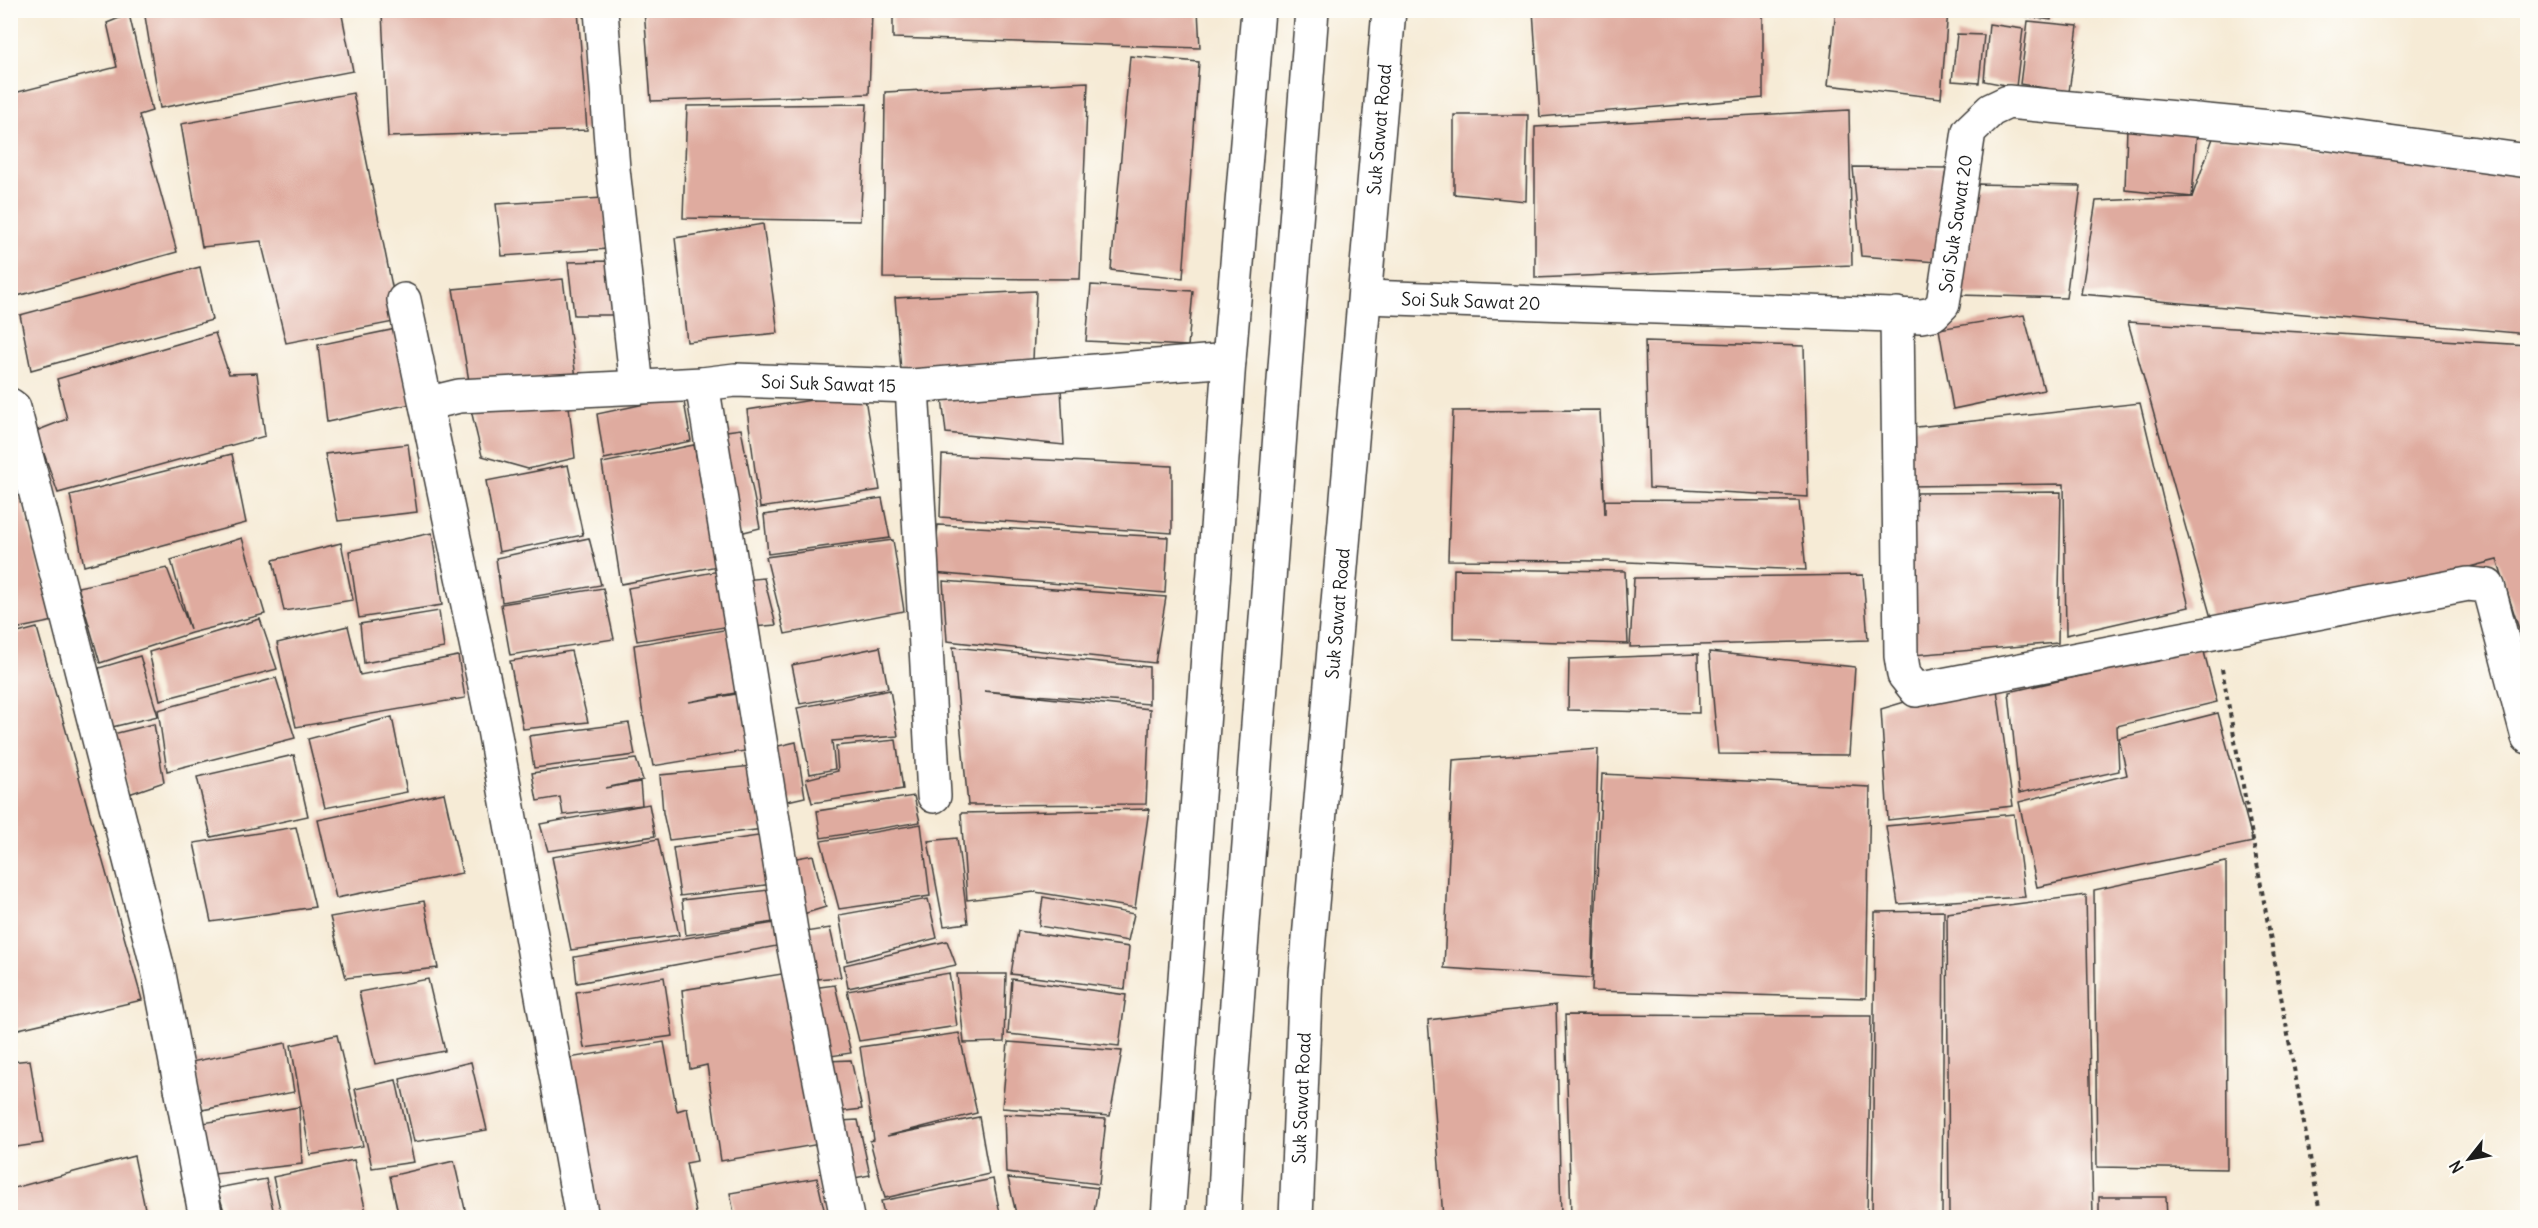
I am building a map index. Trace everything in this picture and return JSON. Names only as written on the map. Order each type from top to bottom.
[{"type":"street","points":[[601,10],[613,169],[637,387]]},
{"type":"street","points":[[1168,1218],[1229,360],[1258,10]]},
{"type":"street","points":[[1224,1218],[1229,1108],[1312,10]]},
{"type":"street","name":"Suk Sawat Road","points":[[1296,1218],[1307,963],[1389,10]]},
{"type":"street","name":"Soi Suk Sawat 20","points":[[1365,297],[1921,316],[1934,314],[1943,304],[1969,131],[1991,110],[2008,102],[2301,130],[2528,161]]},
{"type":"street","points":[[404,300],[494,724],[582,1218]]},
{"type":"street","points":[[1897,314],[1901,656],[1904,675],[1916,690],[2468,584],[2488,586],[2528,737]]},
{"type":"street","name":"Soi Suk Sawat 15","points":[[426,404],[459,396],[702,384],[735,380],[912,386],[1229,360]]},
{"type":"street","points":[[702,384],[793,944],[847,1218]]},
{"type":"street","points":[[912,386],[934,796]]},
{"type":"street","points":[[10,405],[14,408],[158,969],[206,1218]]},
{"type":"path","points":[[2215,632],[2321,1218]]},
{"type":"building","points":[[144,10],[341,10],[353,71],[160,108]]},
{"type":"building","points":[[418,10],[578,10],[587,130],[388,137],[382,13]]},
{"type":"building","points":[[644,10],[872,10],[869,94],[651,101]]},
{"type":"building","points":[[893,10],[1198,10],[1200,48],[893,38]]},
{"type":"building","points":[[1533,10],[1763,10],[1763,98],[1540,117]]},
{"type":"building","points":[[1836,10],[1948,10],[1941,98],[1828,85]]},
{"type":"building","points":[[1980,10],[2052,10],[2051,20]]},
{"type":"building","points":[[129,14],[152,111],[139,115],[177,252],[10,298],[10,94],[117,67],[107,23]]},
{"type":"building","points":[[2028,21],[2078,26],[2069,92],[2020,84]]},
{"type":"building","points":[[1989,24],[2023,29],[2016,87],[1984,81]]},
{"type":"building","points":[[1957,34],[1984,35],[1979,83],[1952,81]]},
{"type":"building","points":[[1130,56],[1199,62],[1183,278],[1111,270]]},
{"type":"building","points":[[1088,82],[1080,279],[883,278],[885,92]]},
{"type":"building","points":[[353,93],[399,321],[286,343],[261,241],[202,247],[181,124]]},
{"type":"building","points":[[867,104],[860,221],[683,218],[687,106]]},
{"type":"building","points":[[1849,110],[1852,265],[1535,278],[1535,127]]},
{"type":"building","points":[[1454,115],[1528,115],[1526,201],[1454,194]]},
{"type":"building","points":[[2127,127],[2197,130],[2192,197],[2125,190]]},
{"type":"building","points":[[2213,138],[2528,169],[2528,334],[2081,294],[2096,201],[2192,197]]},
{"type":"building","points":[[1853,167],[1947,168],[1936,262],[1861,256]]},
{"type":"building","points":[[1974,184],[2081,186],[2066,298],[1959,295]]},
{"type":"building","points":[[604,198],[608,249],[502,256],[496,204]]},
{"type":"building","points":[[763,224],[778,333],[687,342],[675,238]]},
{"type":"building","points":[[611,261],[616,315],[574,315],[568,262]]},
{"type":"building","points":[[200,267],[212,320],[31,370],[20,315]]},
{"type":"building","points":[[563,279],[576,378],[469,381],[453,289]]},
{"type":"building","points":[[1091,285],[1193,291],[1188,346],[1086,341]]},
{"type":"building","points":[[1036,291],[1033,360],[901,371],[895,298]]},
{"type":"building","points":[[2024,315],[2044,390],[1953,409],[1939,329]]},
{"type":"building","points":[[2128,322],[2528,345],[2528,657],[2497,560],[2215,632]]},
{"type":"building","points":[[396,329],[411,404],[327,422],[318,345]]},
{"type":"building","points":[[215,333],[229,374],[257,373],[265,436],[58,493],[36,431],[67,419],[57,379]]},
{"type":"building","points":[[1645,341],[1804,346],[1808,497],[1649,488]]},
{"type":"building","points":[[1061,388],[1064,445],[946,433],[942,398]]},
{"type":"building","points":[[864,392],[880,490],[760,508],[747,410]]},
{"type":"building","points":[[683,396],[691,441],[604,459],[597,414]]},
{"type":"building","points":[[568,398],[575,458],[528,469],[482,456],[470,406]]},
{"type":"building","points":[[2140,403],[2189,607],[2066,635],[2064,484],[1907,486],[1908,428]]},
{"type":"building","points":[[1600,410],[1605,515],[1605,500],[1799,501],[1806,570],[1606,561],[1448,560],[1453,411]]},
{"type":"building","points":[[741,429],[760,528],[736,534],[719,432]]},
{"type":"building","points":[[408,444],[417,512],[338,521],[325,454]]},
{"type":"building","points":[[694,445],[718,566],[621,584],[602,463]]},
{"type":"building","points":[[232,454],[246,523],[84,566],[70,495]]},
{"type":"building","points":[[942,455],[1172,466],[1172,533],[940,517]]},
{"type":"building","points":[[10,459],[54,621],[10,630]]},
{"type":"building","points":[[568,465],[583,535],[499,552],[486,481]]},
{"type":"building","points":[[2061,492],[2058,643],[1901,656],[1909,493]]},
{"type":"building","points":[[882,498],[890,538],[768,554],[764,515]]},
{"type":"building","points":[[938,525],[1168,537],[1165,593],[933,573]]},
{"type":"building","points":[[432,533],[442,605],[359,618],[349,551]]},
{"type":"building","points":[[242,538],[265,614],[191,633],[100,663],[78,587],[167,568],[190,629],[171,560]]},
{"type":"building","points":[[589,538],[601,585],[502,602],[496,558]]},
{"type":"building","points":[[893,540],[904,611],[785,634],[766,557]]},
{"type":"building","points":[[341,543],[353,600],[284,611],[273,560]]},
{"type":"building","points":[[1454,569],[1625,571],[1628,644],[1453,639]]},
{"type":"building","points":[[719,571],[731,626],[637,641],[628,588]]},
{"type":"building","points":[[1863,575],[1868,640],[1630,647],[1634,578]]},
{"type":"building","points":[[764,578],[776,625],[753,627],[743,580]]},
{"type":"building","points":[[943,581],[1166,597],[1155,663],[947,641]]},
{"type":"building","points":[[603,588],[614,639],[510,655],[501,604]]},
{"type":"building","points":[[439,611],[444,648],[364,663],[360,624]]},
{"type":"building","points":[[260,619],[277,669],[160,700],[149,652]]},
{"type":"building","points":[[348,626],[360,675],[458,656],[465,698],[296,727],[277,643]]},
{"type":"building","points":[[37,628],[142,1000],[10,1031],[10,635]]},
{"type":"building","points":[[729,629],[740,692],[689,702],[742,693],[751,750],[653,766],[642,709],[634,645]]},
{"type":"building","points":[[880,647],[888,688],[800,704],[792,665]]},
{"type":"building","points":[[953,647],[1149,667],[1149,704],[984,691],[1150,709],[1146,804],[968,805]]},
{"type":"building","points":[[2203,648],[2217,702],[2117,726],[2119,771],[2019,793],[2009,692]]},
{"type":"building","points":[[571,651],[588,722],[523,729],[510,661]]},
{"type":"building","points":[[1709,652],[1855,667],[1849,755],[1718,754]]},
{"type":"building","points":[[1698,654],[1699,713],[1568,710],[1569,659]]},
{"type":"building","points":[[140,656],[158,716],[112,727],[99,668]]},
{"type":"building","points":[[1995,675],[2013,806],[1888,820],[1881,709]]},
{"type":"building","points":[[276,678],[295,738],[167,771],[158,710]]},
{"type":"building","points":[[890,690],[898,736],[832,741],[835,769],[810,774],[797,708]]},
{"type":"building","points":[[2218,713],[2253,842],[2037,887],[2019,802],[2127,775],[2119,738]]},
{"type":"building","points":[[392,717],[407,792],[325,808],[308,739]]},
{"type":"building","points":[[629,723],[635,755],[534,768],[529,736]]},
{"type":"building","points":[[154,724],[164,782],[129,794],[113,734]]},
{"type":"building","points":[[896,740],[903,789],[812,803],[806,779],[838,771],[836,746]]},
{"type":"building","points":[[796,742],[805,797],[783,802],[774,747]]},
{"type":"building","points":[[1598,749],[1592,978],[1444,968],[1453,760]]},
{"type":"building","points":[[294,755],[308,816],[211,837],[197,777]]},
{"type":"building","points":[[636,759],[643,780],[605,788],[640,782],[642,805],[563,815],[560,797],[537,801],[532,773]]},
{"type":"building","points":[[753,766],[764,829],[669,840],[663,813],[660,775]]},
{"type":"building","points":[[1602,774],[1870,787],[1866,998],[1592,991]]},
{"type":"building","points":[[444,793],[462,873],[336,898],[318,820]]},
{"type":"building","points":[[914,796],[920,822],[821,838],[817,811]]},
{"type":"building","points":[[649,804],[655,836],[548,851],[540,824]]},
{"type":"building","points":[[1149,809],[1135,908],[1035,892],[967,900],[961,813]]},
{"type":"building","points":[[2014,814],[2025,897],[1898,904],[1886,826]]},
{"type":"building","points":[[921,824],[930,896],[839,909],[821,841]]},
{"type":"building","points":[[296,827],[315,907],[211,922],[194,843]]},
{"type":"building","points":[[765,835],[773,884],[680,896],[673,848]]},
{"type":"building","points":[[957,838],[968,923],[944,926],[928,841]]},
{"type":"building","points":[[658,839],[679,935],[571,950],[552,857]]},
{"type":"building","points":[[813,855],[826,907],[800,915],[791,859]]},
{"type":"building","points":[[2226,862],[2227,1169],[2097,1167],[2094,890]]},
{"type":"building","points":[[769,890],[774,922],[686,935],[682,900]]},
{"type":"building","points":[[2086,895],[2093,1218],[1949,1218],[1947,913]]},
{"type":"building","points":[[1043,897],[1134,914],[1128,941],[1039,926]]},
{"type":"building","points":[[928,899],[937,938],[847,961],[839,915]]},
{"type":"building","points":[[424,901],[438,968],[346,978],[330,917]]},
{"type":"building","points":[[1944,911],[1942,1218],[1872,1218],[1875,912]]},
{"type":"building","points":[[780,922],[793,943],[577,983],[574,957]]},
{"type":"building","points":[[830,928],[841,977],[816,979],[805,932]]},
{"type":"building","points":[[1018,931],[1129,947],[1125,989],[1011,974]]},
{"type":"building","points":[[947,941],[956,965],[848,988],[844,965]]},
{"type":"building","points":[[788,973],[820,1144],[721,1161],[707,1065],[690,1069],[682,990]]},
{"type":"building","points":[[949,973],[957,1026],[859,1041],[847,991]]},
{"type":"building","points":[[957,974],[1006,974],[1004,1042],[964,1043]]},
{"type":"building","points":[[664,977],[673,1036],[584,1048],[576,992]]},
{"type":"building","points":[[428,979],[445,1051],[375,1064],[359,992]]},
{"type":"building","points":[[1012,979],[1126,995],[1119,1046],[1008,1034]]},
{"type":"building","points":[[835,985],[851,1053],[824,1057],[812,988]]},
{"type":"building","points":[[1556,1005],[1561,1218],[1443,1218],[1428,1020]]},
{"type":"building","points":[[1565,1015],[1871,1016],[1867,1218],[1571,1218]]},
{"type":"building","points":[[959,1033],[977,1113],[887,1136],[979,1117],[989,1174],[885,1198],[870,1141],[874,1140],[860,1047]]},
{"type":"building","points":[[337,1035],[363,1146],[310,1155],[291,1045]]},
{"type":"building","points":[[664,1042],[677,1111],[687,1108],[697,1161],[686,1163],[697,1218],[599,1218],[569,1058]]},
{"type":"building","points":[[1008,1042],[1122,1051],[1110,1116],[1002,1108]]},
{"type":"building","points":[[286,1043],[294,1092],[202,1110],[191,1062]]},
{"type":"building","points":[[30,1060],[43,1143],[10,1148],[10,1062]]},
{"type":"building","points":[[851,1060],[862,1109],[837,1112],[827,1061]]},
{"type":"building","points":[[471,1062],[487,1130],[414,1142],[400,1079]]},
{"type":"building","points":[[396,1080],[414,1162],[372,1168],[355,1089]]},
{"type":"building","points":[[299,1107],[302,1164],[214,1174],[203,1123]]},
{"type":"building","points":[[1004,1114],[1106,1119],[1099,1184],[1006,1173]]},
{"type":"building","points":[[858,1120],[870,1175],[849,1179],[840,1121]]},
{"type":"building","points":[[134,1156],[147,1218],[10,1218],[10,1189]]},
{"type":"building","points":[[354,1160],[367,1216],[282,1218],[273,1177]]},
{"type":"building","points":[[454,1161],[467,1218],[399,1218],[390,1176]]},
{"type":"building","points":[[817,1178],[826,1218],[735,1218],[730,1193]]},
{"type":"building","points":[[1008,1178],[1098,1188],[1093,1218],[1017,1218]]},
{"type":"building","points":[[266,1179],[275,1218],[226,1218],[217,1188]]},
{"type":"building","points":[[993,1179],[1001,1218],[885,1218],[881,1201]]},
{"type":"building","points":[[2099,1197],[2166,1197],[2167,1218],[2099,1218]]}]
